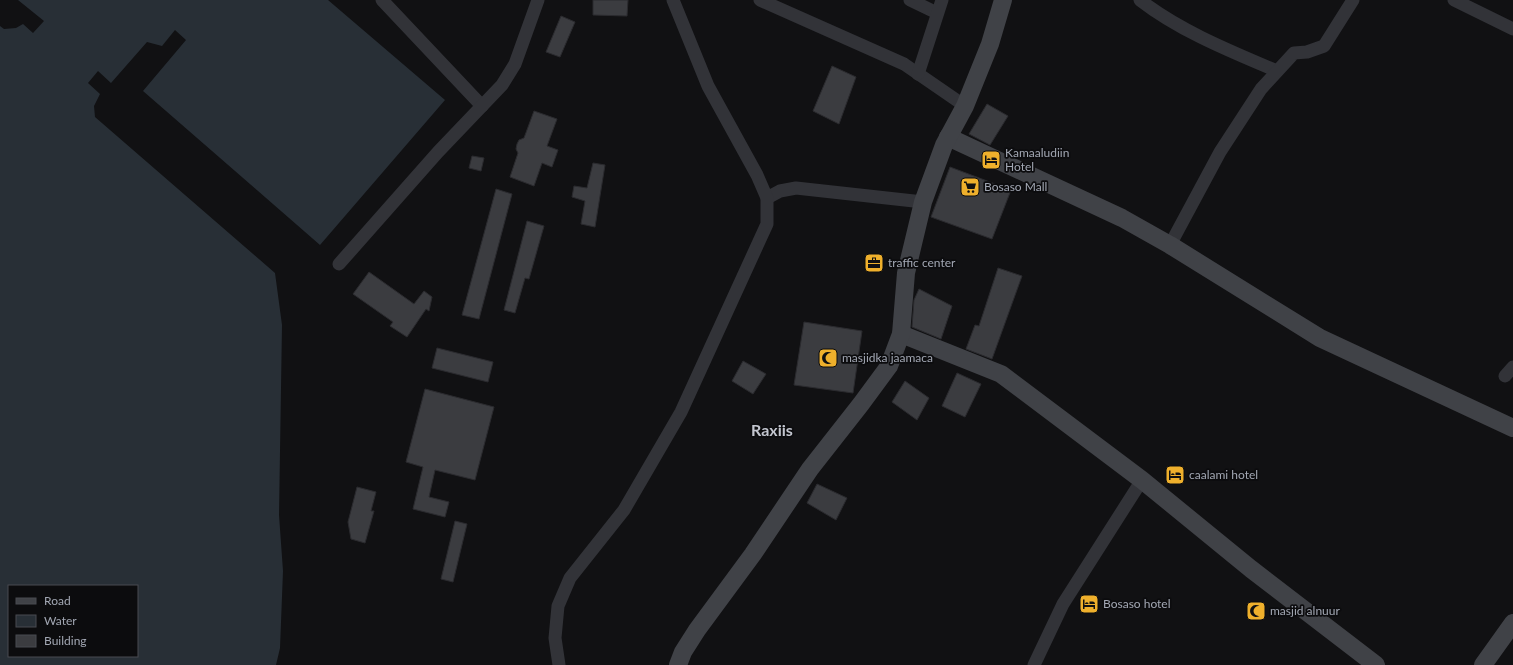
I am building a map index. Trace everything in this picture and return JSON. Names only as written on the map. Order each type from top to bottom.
[{"type":"street","points":[[382,0],[482,106]]},
{"type":"street","points":[[339,264],[438,152],[502,85],[516,64],[538,0]]},
{"type":"street","points":[[559,665],[556,638],[558,606],[570,578],[624,510],[681,412],[767,224],[767,198],[708,86],[673,0]]},
{"type":"street","points":[[760,0],[904,64],[965,106]]},
{"type":"street","points":[[910,0],[937,13]]},
{"type":"street","points":[[918,74],[942,0]]},
{"type":"street","points":[[678,665],[683,652],[697,630],[753,554],[810,469],[889,366],[901,334],[906,273],[923,202],[948,137],[965,106],[990,44],[1003,0]]},
{"type":"street","points":[[1140,0],[1187,30],[1230,51],[1277,71]]},
{"type":"street","points":[[1170,246],[1220,152],[1261,89],[1294,53],[1307,52],[1324,46],[1353,0]]},
{"type":"street","points":[[1454,0],[1513,29]]},
{"type":"street","points":[[948,137],[1122,218],[1320,338],[1513,428]]},
{"type":"street","points":[[767,198],[780,191],[796,188],[923,202]]},
{"type":"street","points":[[901,334],[1001,374],[1142,480],[1251,569],[1376,665]]},
{"type":"street","points":[[1034,665],[1063,604],[1142,480]]},
{"type":"street","points":[[1483,665],[1513,623]]},
{"type":"water","points":[[18,0],[328,0],[445,100],[320,245],[143,91],[186,40],[175,30],[162,46],[147,42],[111,83],[98,71],[88,83],[100,94],[94,106],[95,117],[275,273],[282,325],[279,515],[283,571],[280,648],[276,665],[0,665],[0,26],[4,29],[16,28],[23,24],[33,33],[44,21]]},
{"type":"building","points":[[593,0],[628,0],[627,16],[593,15]]},
{"type":"building","points":[[561,16],[575,22],[560,57],[546,52]]},
{"type":"building","points":[[832,66],[856,77],[839,124],[813,111]]},
{"type":"building","points":[[987,104],[1008,116],[990,145],[969,134]]},
{"type":"building","points":[[534,111],[557,119],[547,146],[558,150],[552,167],[542,163],[534,186],[510,177],[518,153],[516,149],[517,144],[519,140],[524,138]]},
{"type":"building","points":[[472,156],[484,158],[481,171],[469,168]]},
{"type":"building","points":[[593,163],[605,165],[595,227],[581,224],[585,201],[572,197],[574,186],[587,188]]},
{"type":"building","points":[[950,167],[1011,190],[992,239],[931,217]]},
{"type":"building","points":[[496,189],[512,194],[479,319],[462,315]]},
{"type":"building","points":[[527,221],[544,226],[529,279],[525,278],[515,313],[504,310]]},
{"type":"building","points":[[998,268],[1022,276],[992,359],[966,349],[975,325],[979,326]]},
{"type":"building","points":[[369,272],[414,304],[424,291],[432,297],[429,311],[426,309],[407,337],[390,326],[393,322],[353,294]]},
{"type":"building","points":[[919,289],[952,306],[941,339],[912,327],[914,300]]},
{"type":"building","name":"masjidka jaamaca","points":[[804,322],[862,331],[853,393],[794,385]]},
{"type":"building","points":[[437,348],[493,362],[488,382],[432,368]]},
{"type":"building","points":[[743,361],[766,374],[753,394],[732,381]]},
{"type":"building","points":[[957,373],[981,384],[965,417],[942,406]]},
{"type":"building","points":[[905,381],[929,398],[917,420],[892,402]]},
{"type":"building","points":[[425,389],[494,407],[475,480],[435,470],[429,497],[449,502],[445,517],[413,509],[423,467],[406,462]]},
{"type":"building","points":[[817,484],[847,498],[836,520],[807,503]]},
{"type":"building","points":[[357,487],[376,492],[371,511],[374,511],[365,543],[351,539],[348,522]]},
{"type":"building","points":[[455,521],[467,524],[453,582],[441,579]]},
{"type":"place","name":"Kamaaludiin Hotel","points":[[991,160]]},
{"type":"place","name":"Bosaso Mall","points":[[970,187]]},
{"type":"place","name":"traffic center","points":[[874,263]]},
{"type":"place","name":"masjidka jaamaca","points":[[828,358]]},
{"type":"place","name":"caalami hotel","points":[[1175,475]]},
{"type":"place","name":"Bosaso hotel","points":[[1089,604]]},
{"type":"place","name":"masjid alnuur","points":[[1256,611]]},
{"type":"district","name":"Raxiis","points":[[772,430]]}]
